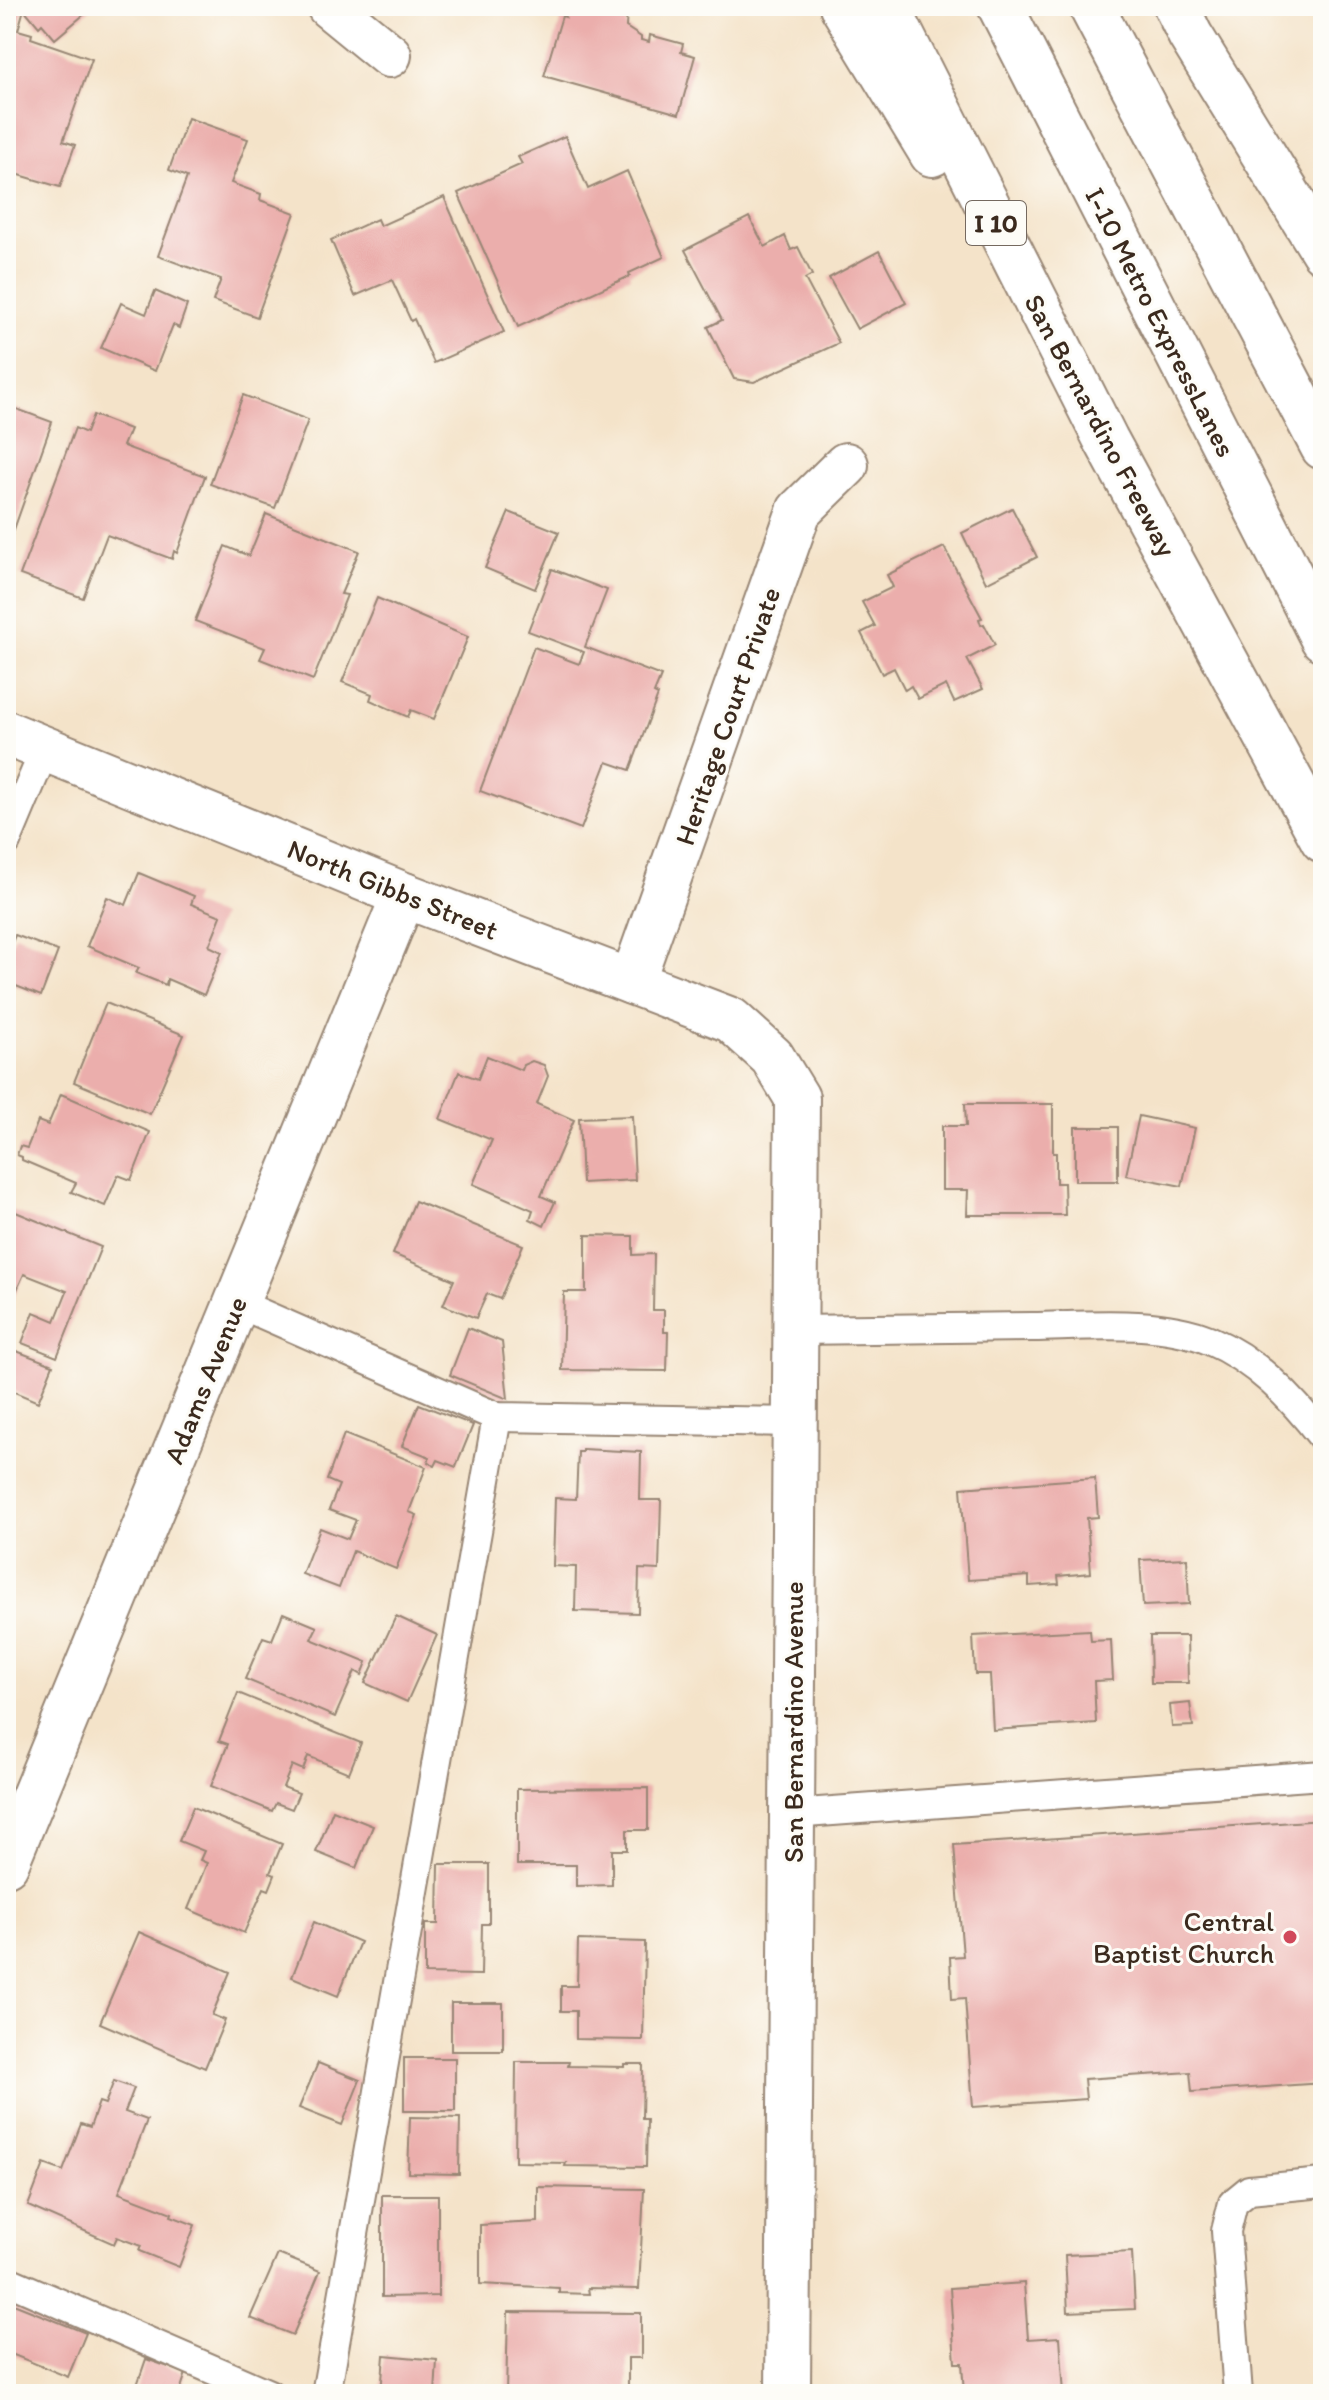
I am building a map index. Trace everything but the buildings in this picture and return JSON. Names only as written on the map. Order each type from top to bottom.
[{"type":"main road","points":[[329,6],[389,55]]},
{"type":"main road","points":[[842,6],[1106,440]]},
{"type":"main road","name":"San Bernardino Freeway","points":[[887,6],[1106,440],[1323,840]]},
{"type":"main road","name":"I-10 Metro ExpressLanes","points":[[1000,6],[1323,639]]},
{"type":"main road","points":[[1091,6],[1323,447]]},
{"type":"main road","points":[[1183,16],[1323,251]]},
{"type":"main road","name":"Heritage Court Private","points":[[632,982],[799,511],[846,465]]},
{"type":"main road","name":"North Gibbs Street","points":[[6,733],[404,895],[731,1020],[772,1057]]},
{"type":"main road","points":[[1267,734],[1323,862]]},
{"type":"main road","name":"Adams Avenue","points":[[6,1864],[404,895]]},
{"type":"main road","name":"San Bernardino Avenue","points":[[772,1057],[797,1098],[788,2394]]},
{"type":"lane","points":[[6,842],[45,749]]},
{"type":"lane","points":[[237,1303],[497,1417],[795,1422]]},
{"type":"lane","points":[[796,1330],[1110,1326],[1169,1330],[1207,1339],[1245,1358],[1296,1403],[1323,1438]]},
{"type":"lane","points":[[326,2394],[497,1417]]},
{"type":"lane","points":[[792,1814],[1096,1789],[1323,1775]]},
{"type":"lane","points":[[1238,2394],[1226,2231],[1233,2203],[1249,2190],[1323,2183]]},
{"type":"lane","points":[[6,2280],[269,2394]]},
{"type":"place","name":"Central Baptist Church","points":[[1290,1937]]}]
